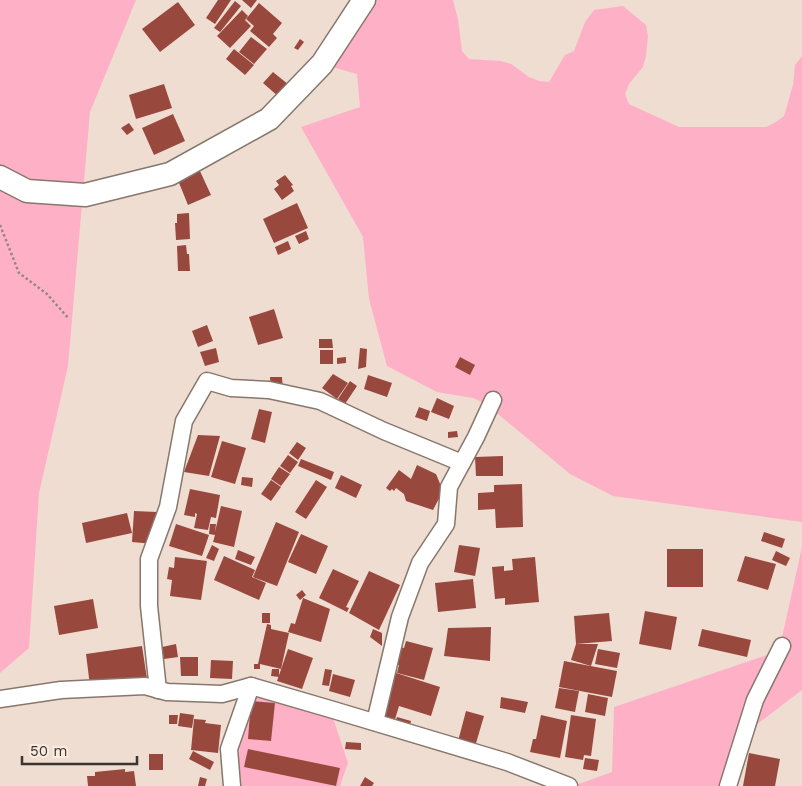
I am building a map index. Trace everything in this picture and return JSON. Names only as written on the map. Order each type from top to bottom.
[{"type":"street","points":[[0,177],[27,191],[85,195],[170,174],[269,119],[322,64],[364,0]]},
{"type":"street","points":[[158,690],[149,606],[149,559],[168,507],[184,421],[207,381],[231,388],[270,390],[320,401],[384,431],[462,463]]},
{"type":"street","points":[[375,722],[400,617],[420,563],[446,524],[449,487],[476,437],[493,400]]},
{"type":"street","points":[[728,786],[755,700],[782,646]]},
{"type":"street","points":[[0,700],[61,690],[144,686],[167,692],[222,694],[251,686],[507,762],[569,786]]},
{"type":"street","points":[[232,786],[229,749],[251,686]]},
{"type":"path","points":[[0,225],[19,274],[47,294],[69,319]]},
{"type":"shaded area","points":[[0,0],[136,0],[90,112],[68,366],[39,493],[29,648],[0,673]]},
{"type":"shaded area","points":[[364,0],[453,0],[458,19],[462,51],[469,59],[501,61],[511,64],[529,77],[549,82],[565,55],[574,51],[585,22],[594,10],[623,6],[646,25],[648,36],[643,67],[629,84],[625,94],[629,104],[679,127],[766,127],[776,122],[784,116],[793,85],[795,65],[802,56],[802,522],[613,496],[570,474],[486,404],[473,398],[437,392],[387,366],[369,299],[363,237],[301,127],[360,107],[357,74],[322,64]]},
{"type":"shaded area","points":[[802,547],[802,690],[731,744],[720,786],[573,786],[612,772],[614,707],[779,651]]},
{"type":"shaded area","points":[[251,686],[330,709],[348,763],[340,786],[233,786]]},
{"type":"building","points":[[218,0],[231,0],[215,24],[206,18]]},
{"type":"building","points":[[242,0],[257,0],[251,8]]},
{"type":"building","points":[[235,1],[241,6],[220,32],[214,28]]},
{"type":"building","points":[[178,2],[195,25],[160,52],[142,29]]},
{"type":"building","points":[[259,3],[282,23],[273,34],[277,38],[269,47],[250,31],[254,26],[246,19]]},
{"type":"building","points":[[242,10],[248,16],[245,20],[251,26],[230,48],[217,36]]},
{"type":"building","points":[[251,37],[267,49],[254,64],[239,52]]},
{"type":"building","points":[[300,39],[304,42],[298,50],[294,48]]},
{"type":"building","points":[[234,49],[254,65],[245,75],[226,59]]},
{"type":"building","points":[[273,72],[289,85],[279,97],[263,83]]},
{"type":"building","points":[[164,84],[172,108],[136,119],[129,95]]},
{"type":"building","points":[[173,114],[185,141],[154,155],[142,128]]},
{"type":"building","points":[[129,123],[134,130],[127,135],[121,128]]},
{"type":"building","points":[[199,169],[211,195],[188,205],[177,178]]},
{"type":"building","points":[[285,175],[293,185],[291,186],[294,191],[282,200],[274,189],[279,185],[276,181]]},
{"type":"building","points":[[297,203],[308,228],[274,243],[263,219]]},
{"type":"building","points":[[189,213],[190,239],[176,240],[175,223],[177,223],[177,214]]},
{"type":"building","points":[[306,231],[309,239],[299,244],[295,236]]},
{"type":"building","points":[[288,241],[291,249],[278,255],[275,247]]},
{"type":"building","points":[[186,245],[187,254],[189,254],[190,271],[178,271],[177,246]]},
{"type":"building","points":[[274,309],[283,338],[258,345],[249,317]]},
{"type":"building","points":[[207,325],[213,341],[198,347],[192,331]]},
{"type":"building","points":[[319,339],[332,339],[333,348],[319,348]]},
{"type":"building","points":[[216,348],[219,362],[205,366],[200,352]]},
{"type":"building","points":[[360,348],[367,349],[366,367],[358,369]]},
{"type":"building","points":[[320,350],[333,350],[333,364],[320,364]]},
{"type":"building","points":[[346,357],[346,363],[337,364],[337,358]]},
{"type":"building","points":[[460,357],[475,365],[470,375],[455,367]]},
{"type":"building","points":[[333,374],[348,383],[337,399],[322,388]]},
{"type":"building","points":[[368,375],[392,383],[387,397],[364,389]]},
{"type":"building","points":[[270,377],[282,377],[283,391],[271,392]]},
{"type":"building","points":[[350,381],[357,386],[345,404],[338,399]]},
{"type":"building","points":[[437,398],[454,406],[449,419],[431,412]]},
{"type":"building","points":[[419,407],[430,411],[427,421],[415,417]]},
{"type":"building","points":[[259,409],[272,412],[265,443],[251,439]]},
{"type":"building","points":[[457,431],[458,437],[448,438],[448,432]]},
{"type":"building","points":[[198,435],[220,436],[209,476],[184,472]]},
{"type":"building","points":[[222,441],[246,448],[235,484],[211,477]]},
{"type":"building","points":[[297,442],[306,448],[298,460],[289,453]]},
{"type":"building","points":[[288,455],[298,462],[290,473],[280,466]]},
{"type":"building","points":[[503,456],[503,476],[476,476],[475,457]]},
{"type":"building","points":[[301,459],[334,472],[331,480],[298,466]]},
{"type":"building","points":[[417,465],[436,474],[443,491],[433,510],[406,501],[404,494],[396,488],[394,491],[392,489],[390,491],[386,488],[399,470],[411,479]]},
{"type":"building","points":[[279,467],[290,474],[281,486],[271,479]]},
{"type":"building","points":[[341,475],[362,485],[356,498],[335,488]]},
{"type":"building","points":[[242,477],[253,478],[252,487],[241,485]]},
{"type":"building","points":[[271,480],[281,487],[271,501],[261,494]]},
{"type":"building","points":[[316,480],[327,487],[306,519],[295,512]]},
{"type":"building","points":[[522,484],[523,527],[496,528],[495,509],[478,510],[478,493],[494,492],[494,485]]},
{"type":"building","points":[[190,489],[220,495],[216,518],[211,517],[208,530],[194,528],[197,514],[195,513],[195,517],[184,515]]},
{"type":"building","points":[[221,506],[242,511],[234,547],[213,542],[215,535],[209,534],[210,524],[216,524],[215,532]]},
{"type":"building","points":[[134,511],[157,512],[154,544],[132,542]]},
{"type":"building","points":[[127,513],[132,533],[86,543],[82,523]]},
{"type":"building","points":[[276,522],[299,532],[277,586],[253,577]]},
{"type":"building","points":[[176,524],[209,535],[202,556],[169,546]]},
{"type":"building","points":[[764,532],[785,539],[782,548],[761,541]]},
{"type":"building","points":[[301,534],[328,546],[316,574],[288,562]]},
{"type":"building","points":[[212,545],[219,549],[214,561],[206,558]]},
{"type":"building","points":[[459,545],[480,548],[475,576],[454,572]]},
{"type":"building","points":[[667,549],[703,549],[703,587],[667,587]]},
{"type":"building","points":[[238,550],[255,557],[251,565],[235,559]]},
{"type":"building","points":[[776,551],[790,558],[786,566],[772,560]]},
{"type":"building","points":[[224,556],[255,570],[252,577],[266,583],[259,600],[214,580]]},
{"type":"building","points":[[745,556],[776,564],[768,590],[737,581]]},
{"type":"building","points":[[175,557],[207,561],[201,600],[170,596],[172,580],[167,579],[169,567],[174,568]]},
{"type":"building","points":[[535,557],[539,602],[505,605],[505,598],[495,599],[492,567],[504,566],[504,571],[513,570],[512,559]]},
{"type":"building","points":[[333,569],[359,581],[346,607],[349,608],[347,612],[319,598]]},
{"type":"building","points":[[369,571],[400,585],[379,630],[349,613]]},
{"type":"building","points":[[473,579],[476,608],[438,612],[435,583]]},
{"type":"building","points":[[302,590],[306,595],[300,600],[296,595]]},
{"type":"building","points":[[303,598],[330,609],[321,642],[288,632],[291,623],[295,624]]},
{"type":"building","points":[[93,599],[98,628],[59,635],[54,606]]},
{"type":"building","points":[[645,611],[677,617],[671,650],[639,644]]},
{"type":"building","points":[[262,613],[270,613],[270,623],[262,623]]},
{"type":"building","points":[[609,613],[612,641],[576,644],[574,616]]},
{"type":"building","points":[[267,624],[271,625],[271,629],[289,633],[281,669],[260,664],[260,669],[254,669],[254,664],[258,664]]},
{"type":"building","points":[[491,627],[490,661],[444,656],[448,628]]},
{"type":"building","points":[[373,629],[382,633],[382,646],[370,637]]},
{"type":"building","points":[[702,629],[751,640],[747,657],[698,646]]},
{"type":"building","points":[[406,641],[433,648],[424,680],[397,673],[399,665],[395,664],[400,647],[404,648]]},
{"type":"building","points":[[176,644],[178,657],[164,659],[162,647]]},
{"type":"building","points":[[576,644],[598,644],[591,666],[571,660]]},
{"type":"building","points":[[142,646],[147,679],[90,686],[86,654]]},
{"type":"building","points":[[288,649],[313,658],[302,689],[277,681]]},
{"type":"building","points":[[598,649],[620,653],[617,668],[595,664]]},
{"type":"building","points":[[180,657],[198,657],[198,676],[181,676]]},
{"type":"building","points":[[211,660],[233,661],[232,679],[210,678]]},
{"type":"building","points":[[564,661],[617,671],[612,697],[559,687]]},
{"type":"building","points":[[272,669],[279,669],[279,677],[271,676]]},
{"type":"building","points":[[325,669],[332,670],[329,686],[322,685]]},
{"type":"building","points":[[393,672],[440,687],[431,716],[399,706],[393,726],[377,721]]},
{"type":"building","points":[[333,674],[355,680],[350,697],[329,691]]},
{"type":"building","points":[[559,688],[579,691],[575,712],[555,708]]},
{"type":"building","points":[[588,694],[608,698],[605,716],[585,712]]},
{"type":"building","points":[[501,697],[528,702],[525,713],[500,708]]},
{"type":"building","points":[[251,701],[275,703],[271,741],[248,739]]},
{"type":"building","points":[[466,711],[484,716],[474,750],[457,745]]},
{"type":"building","points":[[180,713],[194,715],[192,728],[178,726]]},
{"type":"building","points":[[169,715],[178,715],[177,724],[169,724]]},
{"type":"building","points":[[541,715],[567,721],[560,758],[530,752],[533,739],[536,739]]},
{"type":"building","points":[[571,715],[596,719],[591,756],[584,755],[583,760],[565,757]]},
{"type":"building","points":[[397,717],[411,721],[409,730],[394,725]]},
{"type":"building","points":[[194,719],[206,720],[205,723],[221,725],[218,753],[191,750]]},
{"type":"building","points":[[346,742],[361,743],[361,750],[345,749]]},
{"type":"building","points":[[248,749],[340,768],[336,786],[244,767]]},
{"type":"building","points":[[193,751],[214,762],[210,770],[189,759]]},
{"type":"building","points":[[749,753],[780,759],[775,786],[743,786]]},
{"type":"building","points":[[149,754],[163,754],[163,770],[149,770]]},
{"type":"building","points":[[585,758],[599,760],[597,771],[583,769]]},
{"type":"building","points":[[125,769],[125,772],[134,771],[136,786],[88,786],[87,776],[95,776],[95,772]]},
{"type":"building","points":[[200,777],[207,779],[205,786],[198,786]]},
{"type":"building","points":[[365,777],[374,783],[372,786],[360,786]]}]
